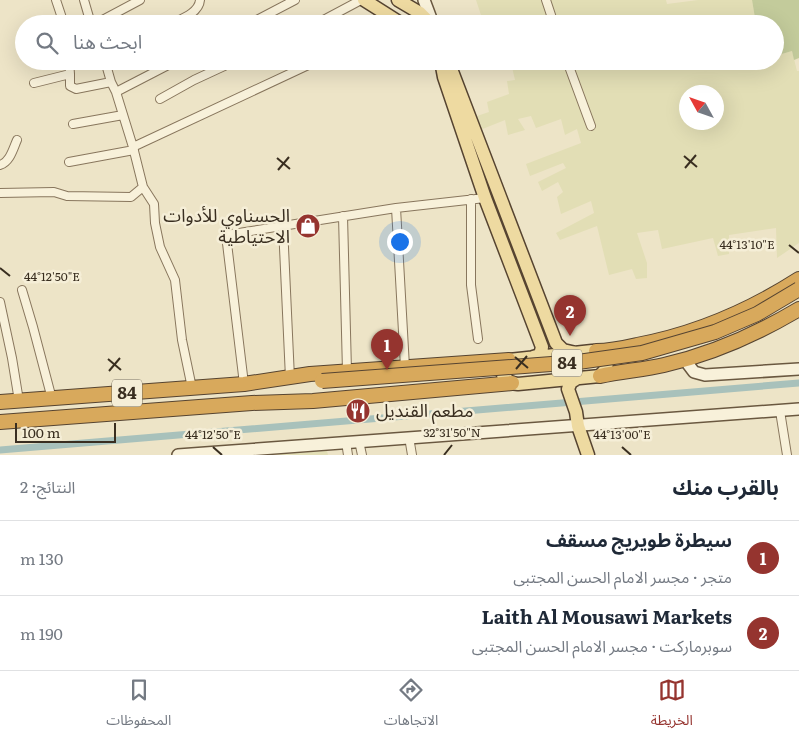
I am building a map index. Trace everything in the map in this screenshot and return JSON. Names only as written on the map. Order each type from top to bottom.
[{"type":"highway","points":[[596,351],[618,349],[657,341],[712,324],[753,306],[799,279]]},
{"type":"highway","name":"84","points":[[0,422],[252,403],[322,386],[578,362],[642,353],[715,332],[757,314],[799,289]]},
{"type":"highway","name":"84","points":[[0,402],[249,383],[322,386],[580,369],[643,360],[683,351],[717,339],[760,320],[799,299]]},
{"type":"highway","points":[[600,376],[685,360],[742,339],[799,309]]},
{"type":"highway","points":[[618,349],[612,354],[610,361],[613,369],[620,373]]},
{"type":"highway","points":[[249,383],[310,374],[509,360]]},
{"type":"highway","points":[[487,362],[494,366],[497,371],[496,379],[490,385]]},
{"type":"highway","points":[[252,403],[313,401],[512,383]]},
{"type":"main road","points":[[362,0],[387,15]]},
{"type":"main road","points":[[398,0],[422,15]]},
{"type":"main road","points":[[424,0],[429,15]]},
{"type":"main road","points":[[440,70],[485,198],[542,347],[540,355],[533,357]]},
{"type":"main road","points":[[443,70],[444,77]]},
{"type":"main road","points":[[451,70],[556,343],[563,350],[576,353]]},
{"type":"main road","points":[[596,351],[604,356],[607,361],[606,369],[600,376],[512,383],[505,380],[502,372],[504,364],[509,360],[596,351]]},
{"type":"main road","points":[[685,360],[694,372],[705,375],[799,369]]},
{"type":"main road","points":[[565,391],[571,382],[578,378]]},
{"type":"main road","points":[[545,381],[565,391],[588,455]]},
{"type":"main road","points":[[178,455],[242,453],[409,437],[799,409]]},
{"type":"street","points":[[56,0],[61,15]]},
{"type":"street","points":[[84,0],[88,15]]},
{"type":"street","points":[[112,15],[140,0]]},
{"type":"street","points":[[189,15],[200,5],[200,0]]},
{"type":"street","points":[[266,15],[295,0]]},
{"type":"street","points":[[333,15],[362,0]]},
{"type":"street","points":[[546,0],[551,15]]},
{"type":"street","points":[[70,70],[70,86],[76,89],[111,82]]},
{"type":"street","points":[[108,70],[134,149],[143,187],[154,204],[155,223],[160,247],[175,280],[182,340],[192,388]]},
{"type":"street","points":[[116,92],[159,70]]},
{"type":"street","points":[[160,99],[215,70]]},
{"type":"street","points":[[69,162],[134,149],[298,70]]},
{"type":"street","points":[[571,70],[591,126]]},
{"type":"street","points":[[34,83],[70,74]]},
{"type":"street","points":[[72,124],[123,115]]},
{"type":"street","points":[[0,165],[10,158],[18,140]]},
{"type":"street","points":[[0,193],[54,192],[67,196],[131,196],[143,187]]},
{"type":"street","points":[[249,383],[226,235],[396,208],[485,198]]},
{"type":"street","points":[[471,199],[471,285],[478,340]]},
{"type":"street","points":[[396,208],[405,367]]},
{"type":"street","points":[[343,216],[347,371]]},
{"type":"street","points":[[283,226],[290,378]]},
{"type":"street","points":[[22,290],[52,399]]},
{"type":"street","points":[[0,302],[19,401]]},
{"type":"street","points":[[780,411],[787,455]]},
{"type":"street","points":[[409,437],[412,455]]},
{"type":"street","points":[[359,441],[362,455]]},
{"type":"street","points":[[346,442],[348,455]]},
{"type":"shaded area","points":[[476,0],[666,0],[667,4],[698,0],[752,0],[754,15],[481,15]]},
{"type":"shaded area","points":[[792,51],[797,71],[799,71],[799,243],[777,258],[776,228],[729,235],[729,254],[718,256],[713,238],[662,249],[658,230],[637,233],[647,263],[647,278],[636,279],[632,269],[609,275],[597,226],[560,240],[556,233],[594,213],[591,201],[561,214],[557,197],[563,192],[558,182],[542,191],[538,182],[566,168],[563,163],[530,176],[526,164],[581,143],[577,129],[565,135],[561,119],[536,128],[531,116],[518,119],[525,130],[508,135],[505,120],[480,130],[477,116],[489,112],[487,102],[509,94],[507,81],[515,80],[513,70],[784,70],[784,53]]},
{"type":"shaded area","points":[[327,451],[328,455],[269,455]]},
{"type":"green space","points":[[752,0],[799,0],[799,58],[794,60],[792,51],[784,53],[784,15],[754,15]]},
{"type":"waterway","points":[[0,450],[799,383]]},
{"type":"place","name":"الحسناوي للأدوات الاحتياطية","points":[[308,226]]},
{"type":"place","name":"Laith Al Mousawi Markets","points":[[570,336]]},
{"type":"place","name":"سيطرة طويريج مسقف","points":[[387,370]]},
{"type":"place","name":"مطعم القنديل","points":[[358,411]]}]
